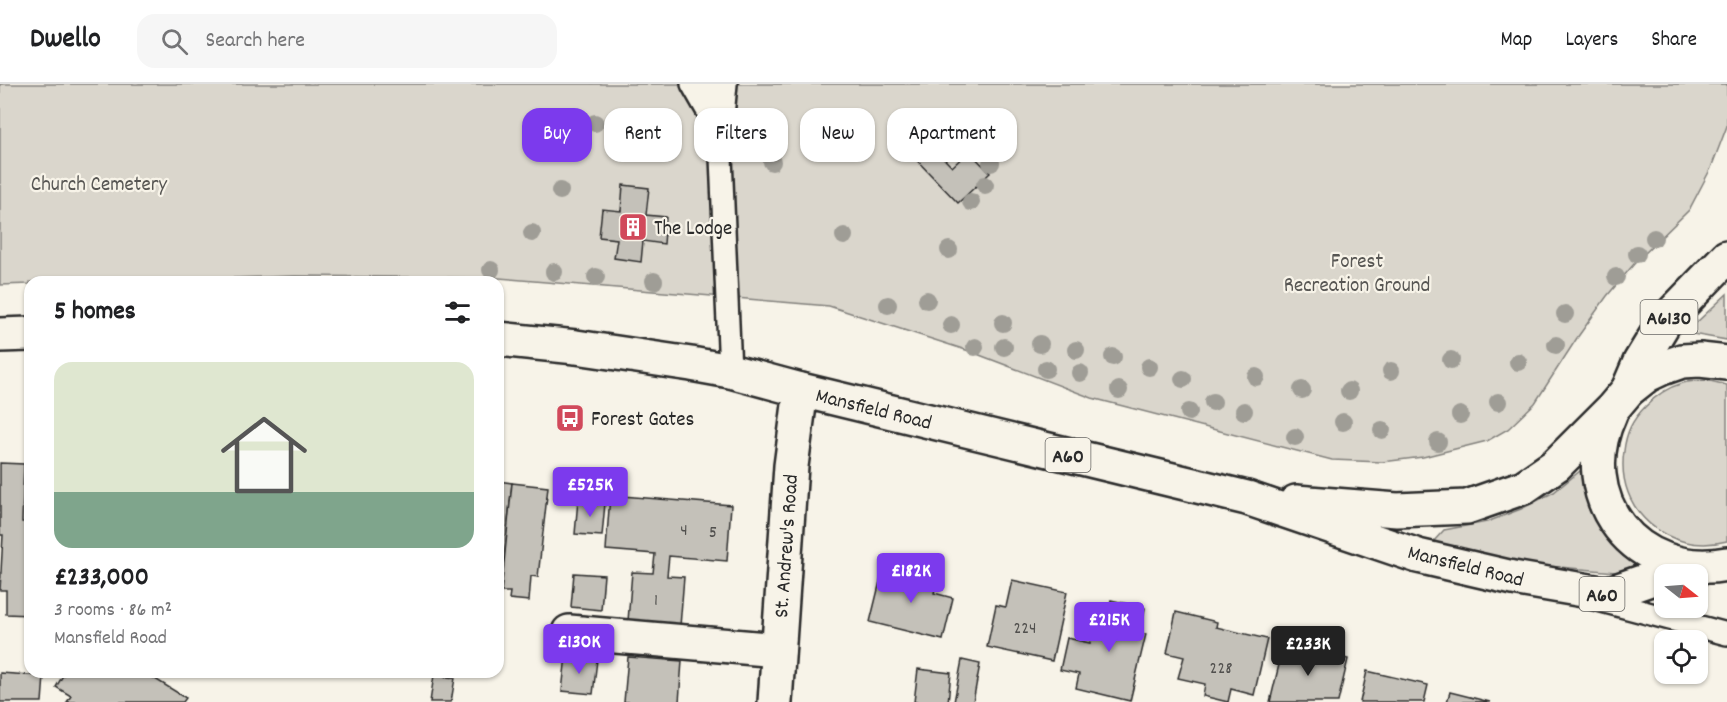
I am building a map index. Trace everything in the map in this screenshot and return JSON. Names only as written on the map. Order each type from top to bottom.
[{"type":"main road","points":[[718,108],[720,84]]},
{"type":"main road","name":"A6130","points":[[1620,400],[1665,321],[1727,257]]},
{"type":"main road","points":[[0,335],[24,334]]},
{"type":"main road","name":"Mansfield Road","points":[[504,340],[576,347],[729,371],[1247,498],[1418,556],[1513,578],[1607,594],[1654,578]]},
{"type":"main road","name":"Mansfield Road","points":[[1247,498],[1397,510],[1467,507],[1524,487],[1556,465],[1647,375],[1682,361],[1727,363]]},
{"type":"main road","name":"St. Andrew's Road","points":[[775,702],[791,466],[801,390]]},
{"type":"main road","name":"Mansfield Road","points":[[1620,400],[1603,429],[1598,449],[1600,487],[1605,504],[1614,520],[1629,538],[1645,551],[1668,562],[1678,564]]},
{"type":"main road","name":"Mansfield Road","points":[[1708,567],[1727,564]]},
{"type":"main road","points":[[569,632],[778,650]]},
{"type":"lane","points":[[692,84],[706,108]]},
{"type":"lane","points":[[721,162],[729,371]]},
{"type":"lane","points":[[1513,578],[1727,634]]},
{"type":"green space","name":"Forest Recreation Ground","points":[[0,84],[1727,84],[1727,126],[1711,168],[1689,210],[1634,264],[1607,296],[1535,403],[1508,429],[1487,441],[1423,457],[1382,462],[1332,460],[1092,398],[969,351],[829,306],[504,278],[504,276],[24,276],[24,284],[0,285]]},
{"type":"green space","points":[[1727,294],[1727,340],[1692,334],[1695,324]]},
{"type":"green space","points":[[1706,380],[1727,385],[1727,541],[1705,544],[1685,542],[1666,535],[1650,524],[1637,510],[1628,492],[1623,473],[1626,438],[1640,412],[1658,396],[1673,387],[1686,382]]},
{"type":"green space","points":[[1580,471],[1587,473],[1637,559],[1638,568],[1634,572],[1536,565],[1432,543],[1444,530],[1487,522],[1521,509],[1554,492]]},
{"type":"building","points":[[918,162],[947,162],[952,167],[957,162],[980,162],[990,173],[958,203]]},
{"type":"building","name":"The Lodge","points":[[623,185],[649,188],[646,215],[666,217],[664,244],[643,241],[641,262],[614,258],[617,239],[599,237],[602,209],[621,211]]},
{"type":"building","points":[[0,463],[24,464],[22,522],[24,522],[24,615],[6,614],[6,590],[0,590],[3,535],[0,535]]},
{"type":"building","points":[[504,482],[512,483],[504,560]]},
{"type":"building","points":[[512,483],[548,487],[538,577],[531,576],[529,601],[509,599],[510,592],[504,592],[504,562]]},
{"type":"building","points":[[610,495],[731,505],[727,561],[669,556],[667,576],[684,577],[680,626],[628,621],[632,572],[653,573],[655,554],[606,550]]},
{"type":"building","points":[[578,500],[605,503],[602,536],[575,534]]},
{"type":"building","points":[[884,565],[938,579],[934,593],[953,598],[943,640],[870,622]]},
{"type":"building","points":[[574,573],[604,575],[601,610],[571,607]]},
{"type":"building","points":[[1012,580],[1067,592],[1052,661],[987,647],[996,605],[1006,607]]},
{"type":"building","points":[[1111,600],[1145,608],[1140,633],[1146,634],[1130,701],[1076,688],[1079,674],[1060,670],[1067,638],[1090,643],[1094,624],[1105,626]]},
{"type":"building","points":[[1176,612],[1217,622],[1216,627],[1267,639],[1254,695],[1231,689],[1228,702],[1203,696],[1205,684],[1178,678],[1184,657],[1167,653]]},
{"type":"building","points":[[1284,644],[1348,659],[1338,702],[1270,702]]},
{"type":"building","points":[[566,656],[597,660],[593,694],[562,691]]},
{"type":"building","points":[[628,657],[682,661],[679,702],[624,702]]},
{"type":"building","points":[[962,660],[980,664],[973,702],[954,702]]},
{"type":"building","points":[[918,669],[951,673],[948,702],[914,702]]},
{"type":"building","points":[[1367,671],[1428,685],[1424,702],[1360,702]]},
{"type":"building","points":[[0,673],[24,675],[24,678],[44,678],[42,702],[0,702]]},
{"type":"building","points":[[61,678],[154,678],[186,698],[183,702],[67,702],[71,696],[56,687]]},
{"type":"building","points":[[434,678],[455,678],[451,702],[430,702]]},
{"type":"building","points":[[1450,692],[1490,702],[1447,702]]},
{"type":"place","name":"The Lodge","points":[[633,227]]},
{"type":"place","name":"Forest Gates","points":[[570,418]]},
{"type":"park label","name":"Church Cemetery","points":[[99,183]]}]
